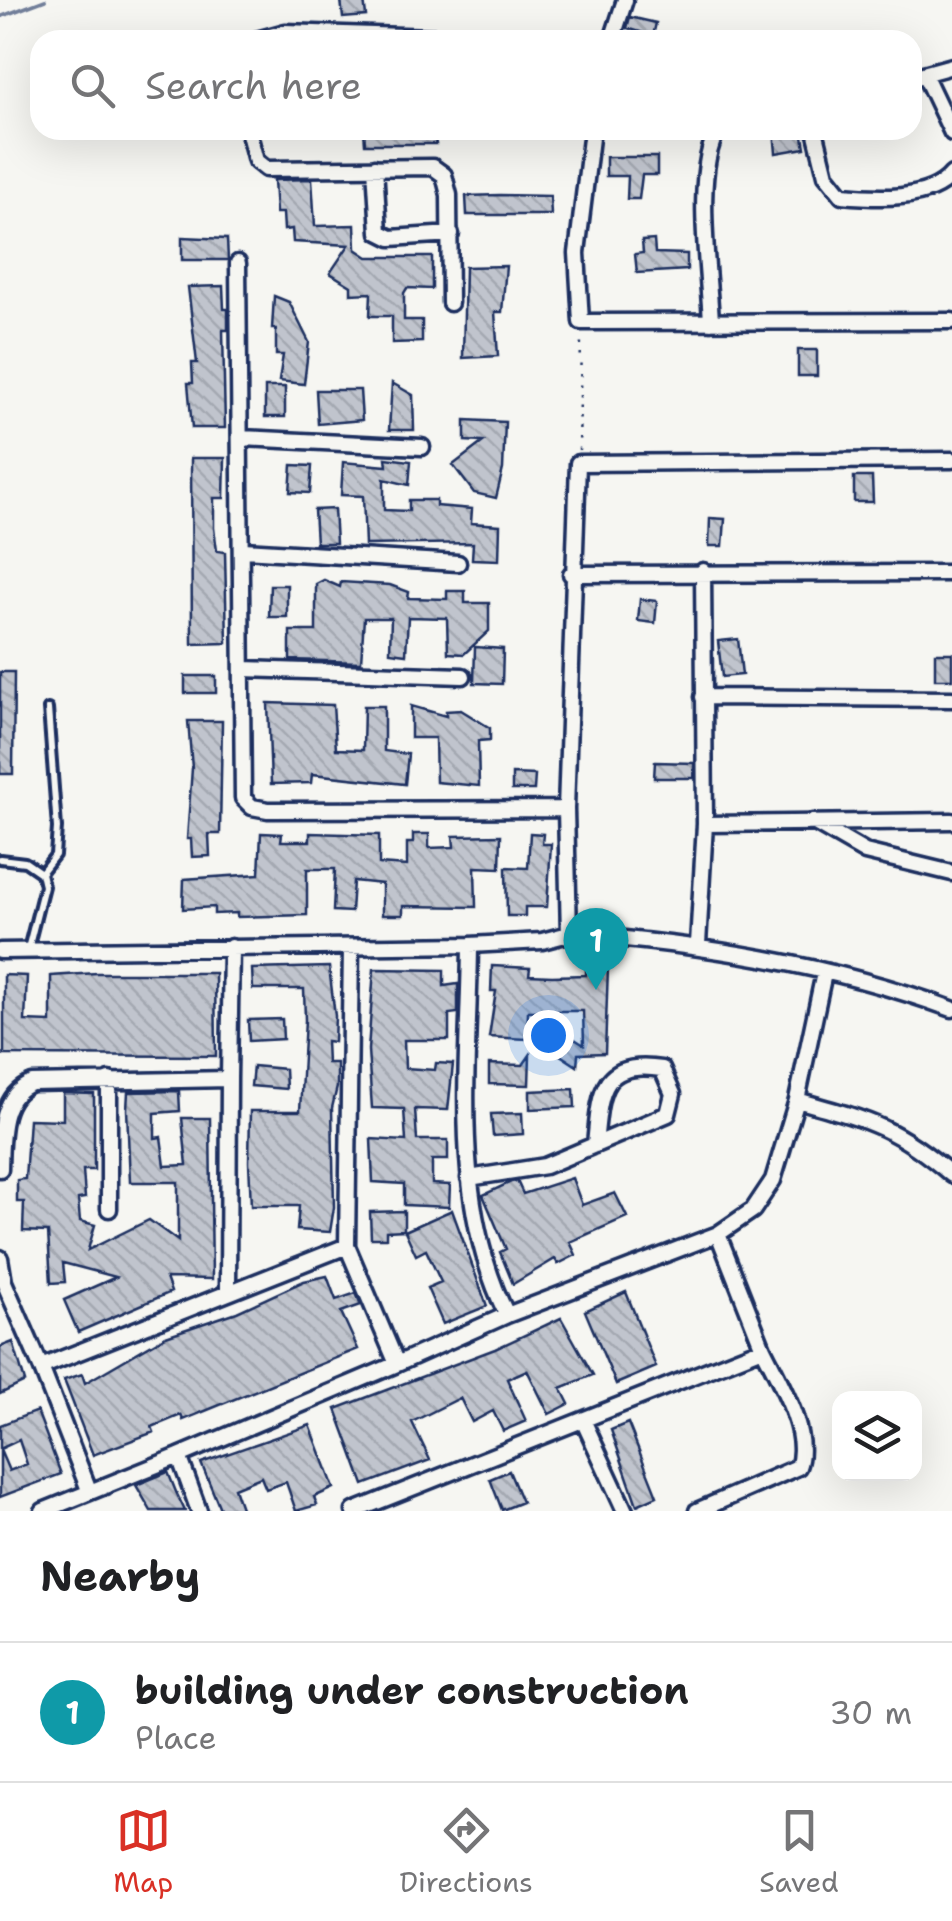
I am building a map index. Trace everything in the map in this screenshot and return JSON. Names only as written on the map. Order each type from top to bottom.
[{"type":"street","points":[[615,30],[624,0]]},
{"type":"street","points":[[922,74],[952,66]]},
{"type":"street","points":[[922,82],[952,133]]},
{"type":"street","points":[[251,140],[256,160],[266,168],[433,166],[444,174],[450,234],[450,303]]},
{"type":"street","points":[[591,140],[577,252],[581,322],[952,322]]},
{"type":"street","points":[[710,322],[707,168],[713,140]]},
{"type":"street","points":[[817,140],[826,175],[842,196],[911,194],[942,186],[952,174]]},
{"type":"street","points":[[375,168],[379,232],[391,238],[450,234]]},
{"type":"street","points":[[238,263],[244,798],[252,807],[566,808]]},
{"type":"street","points":[[241,438],[422,446]]},
{"type":"street","points":[[569,934],[566,808],[571,574],[578,463],[952,460]]},
{"type":"street","points":[[244,550],[458,563]]},
{"type":"street","points":[[698,944],[705,824],[703,571]]},
{"type":"street","points":[[571,574],[952,573]]},
{"type":"street","points":[[244,669],[463,676]]},
{"type":"street","points":[[703,697],[952,699]]},
{"type":"street","points":[[808,820],[865,852],[952,873]]},
{"type":"street","points":[[705,824],[952,821]]},
{"type":"street","points":[[0,951],[470,946],[542,941],[569,934],[698,944],[903,991],[952,1009]]},
{"type":"street","points":[[470,946],[472,1218],[488,1277],[507,1315]]},
{"type":"street","points":[[228,1290],[231,947]]},
{"type":"street","points":[[351,948],[347,1246],[397,1364]]},
{"type":"street","points":[[44,1511],[507,1315],[718,1234],[753,1210],[773,1180],[796,1100],[824,973]]},
{"type":"street","points":[[469,1178],[545,1166],[595,1145],[668,1114],[673,1094],[662,1069],[638,1066],[615,1072],[600,1092],[595,1145]]},
{"type":"street","points":[[0,1169],[2,1117],[6,1100],[18,1088],[32,1083],[228,1079]]},
{"type":"street","points":[[109,1080],[109,1208]]},
{"type":"street","points":[[796,1100],[882,1124],[917,1145],[952,1175]]},
{"type":"street","points":[[697,1511],[798,1466],[803,1453],[784,1393],[718,1234]]},
{"type":"street","points":[[42,1367],[347,1246]]},
{"type":"street","points":[[0,1258],[4,1282],[42,1367],[89,1490]]},
{"type":"street","points":[[354,1511],[763,1348]]},
{"type":"street","points":[[583,1420],[625,1511]]},
{"type":"street","points":[[179,1456],[199,1511]]},
{"type":"lane","points":[[28,950],[44,886],[42,873],[55,856],[48,709]]},
{"type":"lane","points":[[0,859],[25,862],[42,873]]},
{"type":"path","points":[[578,463],[581,322]]},
{"type":"building","points":[[341,0],[364,0],[366,16],[343,18]]},
{"type":"building","points":[[630,17],[656,23],[654,30],[627,28]]},
{"type":"building","points":[[365,140],[435,140],[436,144],[365,144]]},
{"type":"building","points":[[775,140],[804,140],[805,148],[776,153]]},
{"type":"building","points":[[606,157],[657,157],[657,175],[642,175],[639,199],[627,199],[628,176],[606,176]]},
{"type":"building","points":[[312,179],[315,226],[355,225],[356,249],[368,257],[432,257],[432,289],[407,288],[404,293],[404,320],[422,320],[422,342],[392,343],[392,316],[370,316],[371,293],[351,294],[351,286],[330,273],[349,245],[293,242],[292,229],[284,230],[283,213],[276,213],[274,180]]},
{"type":"building","points":[[466,196],[550,196],[551,215],[467,215]]},
{"type":"building","points":[[182,237],[227,239],[228,260],[182,260]]},
{"type":"building","points":[[654,240],[655,253],[687,254],[687,270],[637,273],[635,254],[643,253],[642,241]]},
{"type":"building","points":[[506,266],[502,312],[495,312],[498,356],[463,358],[465,267]]},
{"type":"building","points":[[223,286],[224,309],[228,309],[228,330],[223,330],[225,428],[192,428],[188,383],[193,383],[192,363],[197,363],[188,287]]},
{"type":"building","points":[[274,296],[289,302],[309,342],[304,384],[279,381],[283,355],[276,355],[276,329],[272,329]]},
{"type":"building","points":[[798,350],[817,350],[817,376],[798,376]]},
{"type":"building","points":[[392,383],[413,395],[414,430],[389,430]]},
{"type":"building","points":[[265,387],[285,387],[285,417],[265,417]]},
{"type":"building","points":[[316,390],[360,390],[362,420],[318,424]]},
{"type":"building","points":[[465,420],[505,422],[503,469],[496,498],[474,493],[453,465],[483,442],[465,441]]},
{"type":"building","points":[[191,458],[225,458],[224,498],[214,498],[214,528],[217,551],[225,552],[227,643],[192,644]]},
{"type":"building","points":[[386,458],[411,461],[409,485],[384,479],[384,510],[409,511],[409,500],[436,500],[436,506],[472,509],[471,523],[500,525],[499,560],[472,559],[473,543],[365,545],[363,496],[341,495],[343,462],[387,466]]},
{"type":"building","points":[[292,465],[312,466],[310,493],[290,492]]},
{"type":"building","points":[[854,477],[872,477],[873,502],[854,502]]},
{"type":"building","points":[[334,509],[336,543],[316,543],[314,510]]},
{"type":"building","points":[[710,518],[725,519],[723,546],[709,546]]},
{"type":"building","points":[[324,580],[340,587],[341,582],[390,585],[409,592],[408,598],[447,599],[447,591],[465,591],[465,603],[489,603],[489,631],[464,654],[448,653],[447,618],[408,617],[406,654],[390,652],[391,618],[364,618],[361,662],[290,660],[290,631],[316,631],[316,584]]},
{"type":"building","points":[[270,585],[287,585],[287,617],[269,617]]},
{"type":"building","points":[[640,599],[657,601],[655,623],[638,621]]},
{"type":"building","points":[[738,639],[742,675],[722,677],[718,641]]},
{"type":"building","points":[[475,647],[503,649],[502,684],[474,683]]},
{"type":"building","points":[[935,653],[952,653],[952,679],[935,679]]},
{"type":"building","points":[[0,672],[14,672],[13,774],[0,774]]},
{"type":"building","points":[[185,676],[216,676],[216,693],[185,693]]},
{"type":"building","points":[[268,703],[333,705],[336,749],[363,750],[364,706],[384,706],[384,751],[408,754],[405,784],[312,774],[311,783],[271,784]]},
{"type":"building","points":[[411,706],[446,716],[446,711],[461,710],[490,728],[490,740],[478,741],[479,786],[436,782],[435,738],[411,738]]},
{"type":"building","points":[[188,721],[222,721],[220,834],[209,834],[210,856],[192,857],[191,839],[187,839],[192,768]]},
{"type":"building","points":[[655,762],[694,763],[694,778],[654,778]]},
{"type":"building","points":[[512,774],[535,775],[534,790],[512,790]]},
{"type":"building","points":[[261,833],[282,834],[281,841],[310,841],[310,833],[379,835],[379,864],[407,866],[407,843],[413,843],[413,834],[429,834],[429,848],[454,847],[453,836],[501,835],[500,868],[475,867],[476,907],[403,906],[403,915],[382,915],[382,884],[353,881],[351,912],[333,911],[335,869],[307,869],[307,915],[237,917],[237,913],[214,914],[214,907],[183,909],[184,879],[259,874]]},
{"type":"building","points":[[530,833],[543,834],[542,844],[551,844],[547,907],[525,907],[525,916],[507,916],[506,867],[528,868]]},
{"type":"building","points":[[492,966],[530,968],[529,975],[552,976],[586,975],[586,966],[608,967],[605,1053],[578,1054],[577,1066],[539,1041],[550,1023],[584,1045],[583,1011],[528,1011],[527,1039],[489,1037],[496,991],[491,991]]},
{"type":"building","points":[[329,967],[335,1016],[334,1042],[326,1041],[327,1063],[337,1063],[332,1108],[334,1207],[330,1232],[297,1230],[299,1206],[251,1206],[249,1162],[250,1111],[300,1111],[305,1020],[304,989],[253,989],[252,969]]},
{"type":"building","points":[[374,969],[444,970],[444,986],[458,984],[458,1013],[449,1014],[449,1040],[404,1040],[405,1068],[435,1070],[436,1063],[453,1064],[448,1110],[415,1109],[417,1140],[448,1140],[448,1160],[432,1160],[432,1184],[450,1185],[449,1207],[404,1205],[404,1184],[373,1182],[371,1139],[406,1141],[404,1109],[372,1108],[368,1050]]},
{"type":"building","points":[[215,973],[216,1056],[4,1055],[4,975],[27,976],[25,1021],[51,1022],[51,976]]},
{"type":"building","points":[[282,1019],[283,1039],[249,1041],[248,1020]]},
{"type":"building","points":[[530,1055],[529,1085],[489,1084],[489,1064],[523,1065]]},
{"type":"building","points":[[253,1066],[285,1069],[286,1089],[251,1086]]},
{"type":"building","points":[[574,1089],[575,1107],[530,1109],[530,1091]]},
{"type":"building","points":[[179,1091],[180,1111],[155,1113],[155,1138],[161,1137],[165,1166],[187,1165],[182,1118],[210,1118],[212,1279],[166,1278],[171,1292],[78,1332],[64,1300],[116,1277],[63,1263],[65,1282],[51,1283],[48,1232],[23,1231],[24,1202],[17,1202],[17,1180],[25,1179],[29,1119],[63,1120],[63,1093],[94,1094],[94,1170],[83,1170],[85,1198],[78,1199],[80,1221],[95,1225],[88,1250],[149,1220],[178,1241],[178,1182],[130,1182],[127,1109],[128,1092]]},
{"type":"building","points":[[522,1113],[523,1134],[493,1136],[491,1114]]},
{"type":"building","points":[[572,1178],[582,1205],[615,1193],[627,1217],[570,1242],[576,1255],[558,1264],[555,1259],[513,1284],[500,1252],[506,1249],[483,1195],[511,1182],[517,1181],[523,1194]]},
{"type":"building","points":[[452,1210],[487,1306],[443,1324],[427,1288],[441,1282],[426,1250],[416,1255],[405,1231]]},
{"type":"building","points":[[404,1211],[404,1230],[386,1231],[386,1238],[371,1238],[370,1212]]},
{"type":"building","points":[[327,1276],[336,1300],[356,1293],[361,1305],[341,1312],[358,1349],[183,1420],[181,1415],[152,1427],[154,1432],[93,1455],[64,1380],[82,1374],[85,1383],[166,1336],[237,1312],[304,1281]]},
{"type":"building","points":[[626,1292],[656,1367],[616,1384],[585,1311]]},
{"type":"building","points":[[561,1318],[593,1375],[561,1388],[569,1404],[549,1414],[527,1370],[507,1379],[526,1421],[503,1431],[493,1411],[472,1422],[460,1398],[412,1422],[430,1460],[364,1485],[336,1409],[495,1349]]},
{"type":"building","points":[[13,1342],[25,1382],[0,1394],[0,1347]]},
{"type":"building","points":[[37,1411],[61,1474],[0,1497],[0,1450],[9,1471],[27,1464],[19,1440],[0,1449],[0,1425]]},
{"type":"building","points":[[628,1423],[657,1496],[637,1505],[611,1430]]},
{"type":"building","points":[[310,1425],[334,1488],[314,1497],[317,1505],[296,1511],[286,1482],[266,1489],[261,1477],[234,1488],[242,1511],[221,1511],[201,1463]]},
{"type":"building","points":[[509,1471],[522,1502],[502,1510],[490,1479]]},
{"type":"building","points":[[168,1472],[185,1511],[151,1511],[136,1485]]},
{"type":"waterway","points":[[0,17],[45,0]]},
{"type":"place","name":"building under construction","points":[[596,990]]}]
